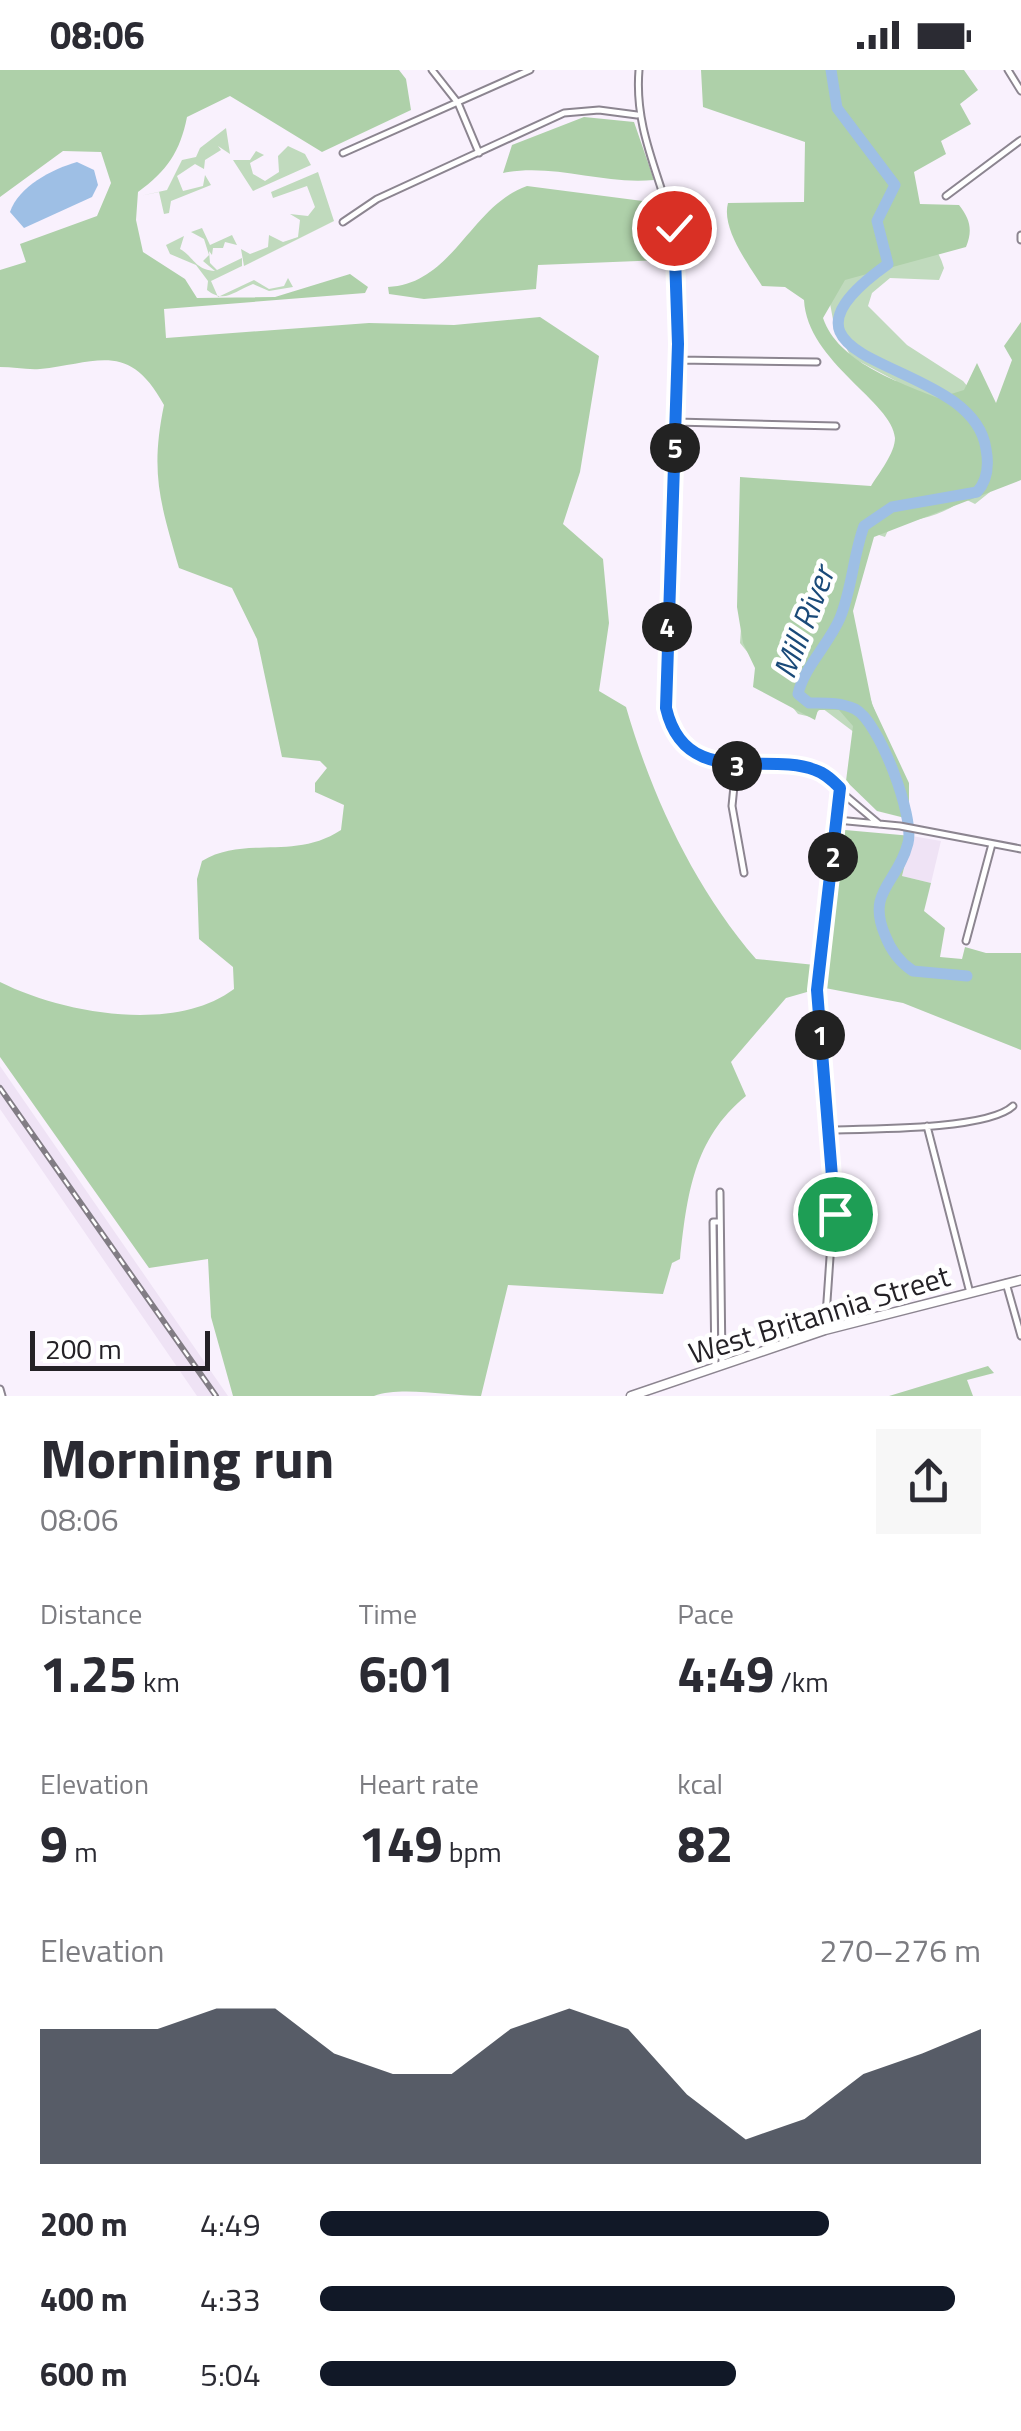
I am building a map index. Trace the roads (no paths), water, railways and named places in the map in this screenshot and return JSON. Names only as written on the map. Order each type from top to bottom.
[{"type":"street","points":[[432,70],[458,103],[479,153]]},
{"type":"street","points":[[511,70],[512,79]]},
{"type":"street","points":[[344,153],[530,70]]},
{"type":"street","points":[[638,70],[637,115],[674,228],[676,422],[666,708],[673,728],[688,745],[736,766],[809,768],[840,788],[879,824]]},
{"type":"street","points":[[1008,70],[1021,91]]},
{"type":"street","points":[[342,222],[380,198],[564,112],[592,110],[637,115]]},
{"type":"street","points":[[946,196],[1021,140]]},
{"type":"street","points":[[677,360],[817,362]]},
{"type":"street","points":[[676,422],[836,426]]},
{"type":"street","points":[[736,766],[732,806],[744,873]]},
{"type":"street","points":[[825,1330],[835,1206],[817,990],[840,788]]},
{"type":"street","points":[[837,820],[900,826],[1021,849]]},
{"type":"street","points":[[966,941],[992,844]]},
{"type":"street","points":[[830,1130],[928,1126],[996,1116],[1013,1106]]},
{"type":"street","points":[[928,1126],[970,1293]]},
{"type":"street","points":[[719,1366],[720,1192]]},
{"type":"street","points":[[719,1366],[713,1222],[720,1222]]},
{"type":"street","name":"West Britannia Street","points":[[631,1396],[825,1330],[1021,1280]]},
{"type":"street","points":[[1006,1284],[1021,1336]]},
{"type":"water","points":[[77,162],[94,170],[98,185],[92,197],[24,228],[10,212],[20,195],[47,174]]},
{"type":"waterway","name":"Mill River","points":[[831,70],[837,108],[895,185],[877,221],[888,264],[849,299],[838,325],[850,345],[944,395],[972,418],[986,449],[987,466],[977,492],[892,507],[864,526],[840,618],[798,694],[809,703],[838,704],[855,709],[864,717],[884,750],[901,792],[908,843],[881,897],[880,920],[887,941],[913,971],[967,976]]},
{"type":"railway","points":[[0,1088],[216,1396]]}]
